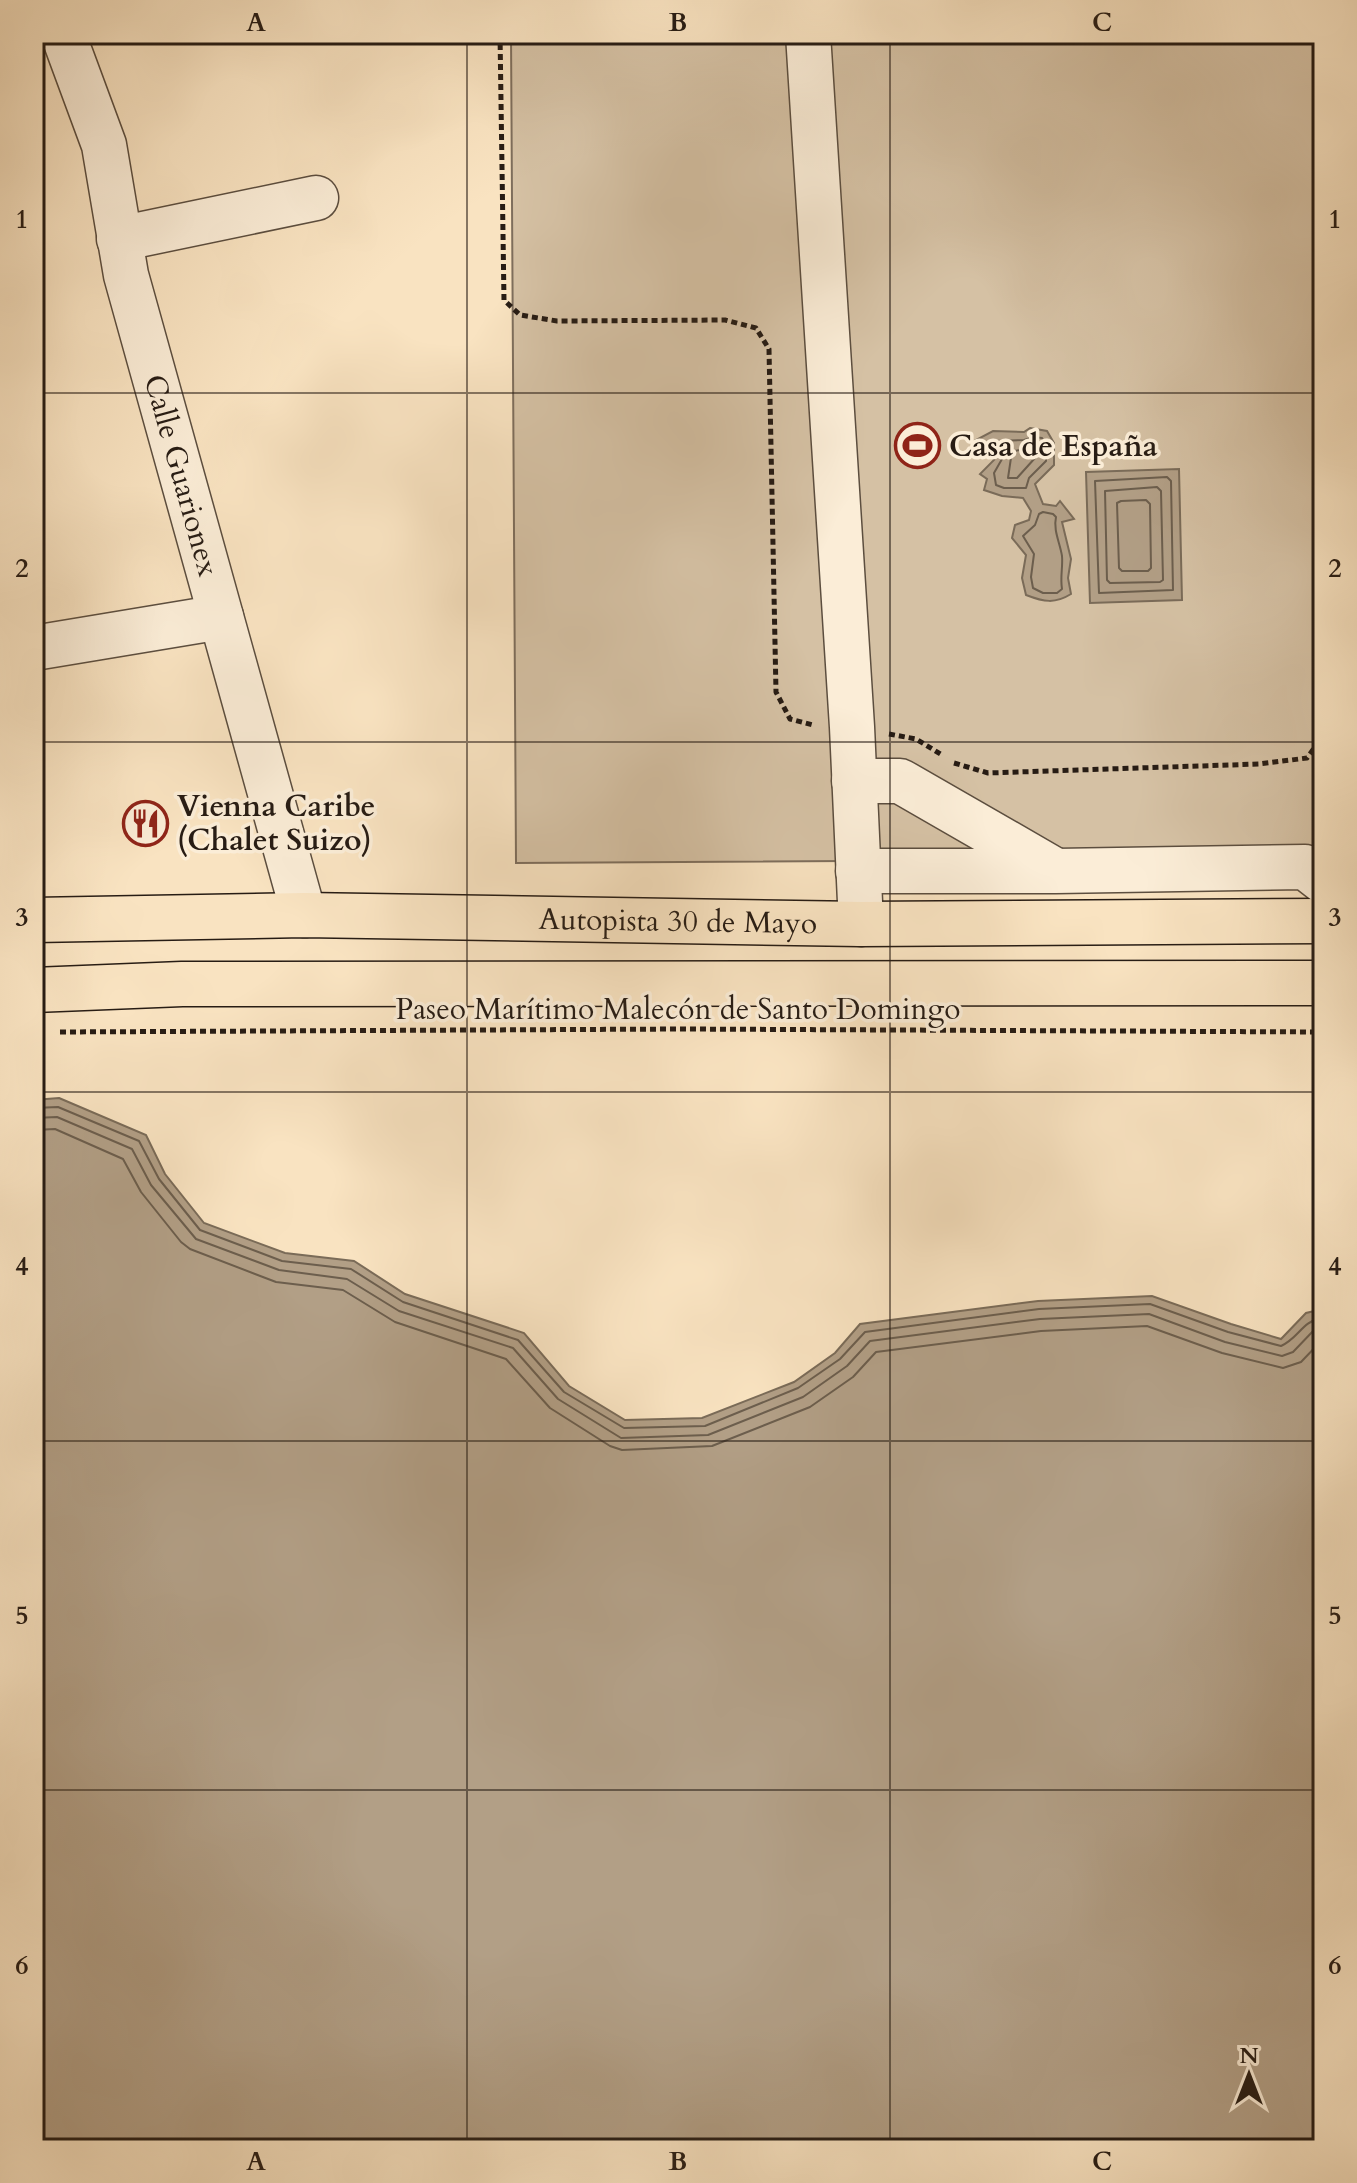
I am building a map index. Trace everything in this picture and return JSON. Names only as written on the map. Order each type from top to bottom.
[{"type":"highway","name":"Autopista 30 de Mayo","points":[[34,920],[304,915],[861,924],[1323,921]]},
{"type":"highway","name":"Autopista 30 de Mayo","points":[[34,990],[182,984],[1323,983]]},
{"type":"street","name":"Calle Guarionex","points":[[63,34],[104,145],[126,275],[304,915]]},
{"type":"street","points":[[808,34],[852,727],[861,924]]},
{"type":"street","points":[[119,239],[316,198]]},
{"type":"street","points":[[34,648],[221,617]]},
{"type":"street","points":[[854,781],[900,781],[1056,871]]},
{"type":"street","points":[[858,871],[1305,867],[1323,881]]},
{"type":"path","points":[[500,34],[504,300],[520,315],[557,321],[725,320],[756,328],[769,349],[776,692],[790,719],[825,728],[852,727],[916,739],[954,763],[988,773],[1259,764],[1307,758],[1323,736]]},
{"type":"path","name":"Paseo Marítimo Malecón de Santo Domingo","points":[[50,1032],[682,1029],[1323,1032]]},
{"type":"shaded area","name":"Casa de España","points":[[511,34],[1323,34],[1323,858],[516,863]]},
{"type":"water","points":[[1030,428],[1047,431],[1054,443],[1054,465],[1035,484],[1043,504],[1056,506],[1060,501],[1074,519],[1062,522],[1071,559],[1068,578],[1071,594],[1054,601],[1026,595],[1022,578],[1026,555],[1012,538],[1015,525],[1029,520],[1031,511],[1023,498],[984,490],[987,479],[980,474],[994,460],[983,444],[976,440],[993,431],[1024,432]]},
{"type":"water","points":[[1179,469],[1182,600],[1090,603],[1086,472]]},
{"type":"water","points":[[59,1098],[146,1135],[165,1174],[204,1223],[285,1253],[354,1261],[405,1294],[524,1333],[569,1386],[625,1420],[702,1418],[794,1382],[835,1353],[860,1324],[1038,1301],[1152,1296],[1281,1339],[1306,1313],[1323,1309],[1323,2149],[34,2149],[34,1100]]},
{"type":"place","name":"Casa de España","points":[[918,446]]},
{"type":"place","name":"Vienna Caribe (Chalet Suizo)","points":[[146,823]]}]
